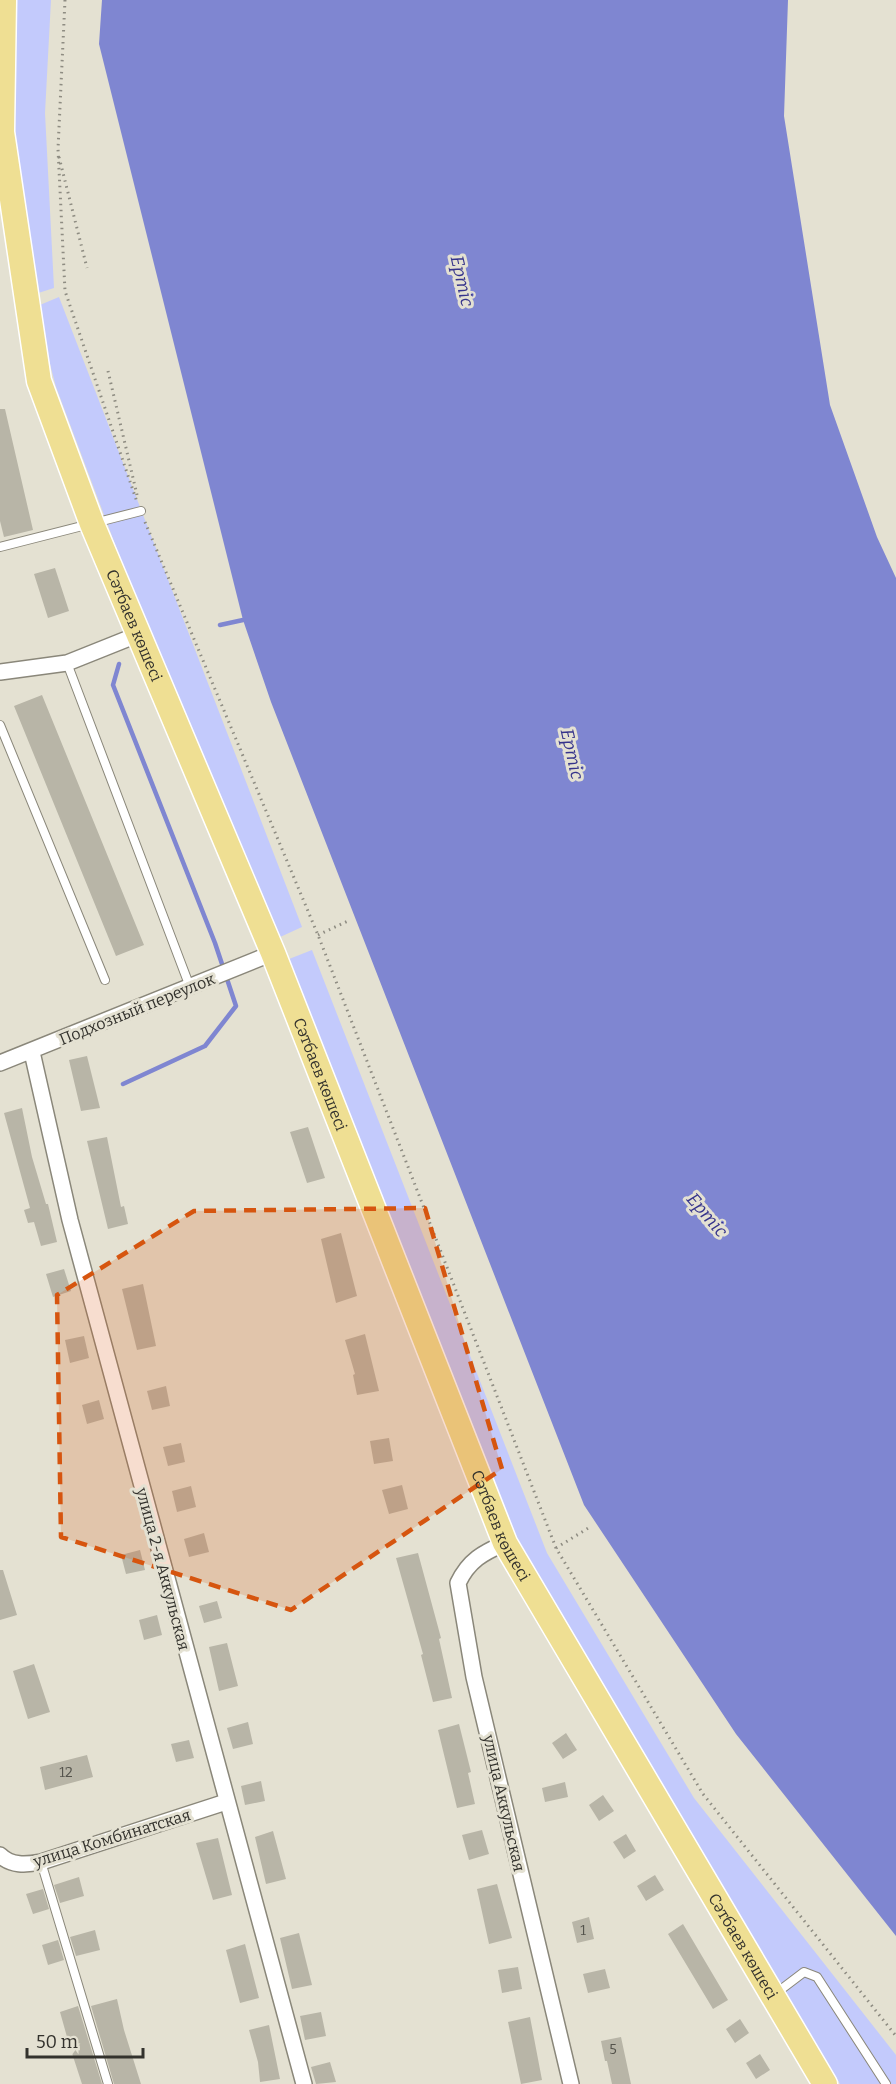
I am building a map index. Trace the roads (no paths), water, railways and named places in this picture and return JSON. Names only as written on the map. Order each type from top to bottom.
[{"type":"main road","name":"Сәтбаев көшесі","points":[[4,0],[2,132],[7,228],[39,381],[92,524],[273,953],[505,1543],[825,2084]]},
{"type":"street","points":[[0,672],[67,663],[137,634]]},
{"type":"street","name":"Подхозный переулок","points":[[0,1063],[273,953]]},
{"type":"street","name":"улица 2-я Аккульская","points":[[32,1052],[70,1220],[304,2084]]},
{"type":"street","name":"улица Аккульская","points":[[505,1543],[477,1556],[464,1570],[458,1583],[474,1677],[571,2084]]},
{"type":"street","name":"улица Комбинатская","points":[[0,1855],[6,1861],[25,1865],[41,1862],[226,1802]]},
{"type":"lane","points":[[0,547],[141,511]]},
{"type":"lane","points":[[67,663],[191,987]]},
{"type":"lane","points":[[0,725],[105,980]]},
{"type":"lane","points":[[41,1862],[108,2084]]},
{"type":"lane","points":[[772,1997],[804,1972],[817,1977],[886,2084]]},
{"type":"water","name":"Ертіс","points":[[102,0],[788,0],[784,116],[830,405],[877,537],[896,578],[896,1936],[736,1734],[584,1505],[271,702],[243,620],[99,44]]},
{"type":"waterway","points":[[220,625],[243,620]]},
{"type":"waterway","points":[[119,664],[113,685],[215,943],[236,1006],[205,1046],[123,1084]]}]
